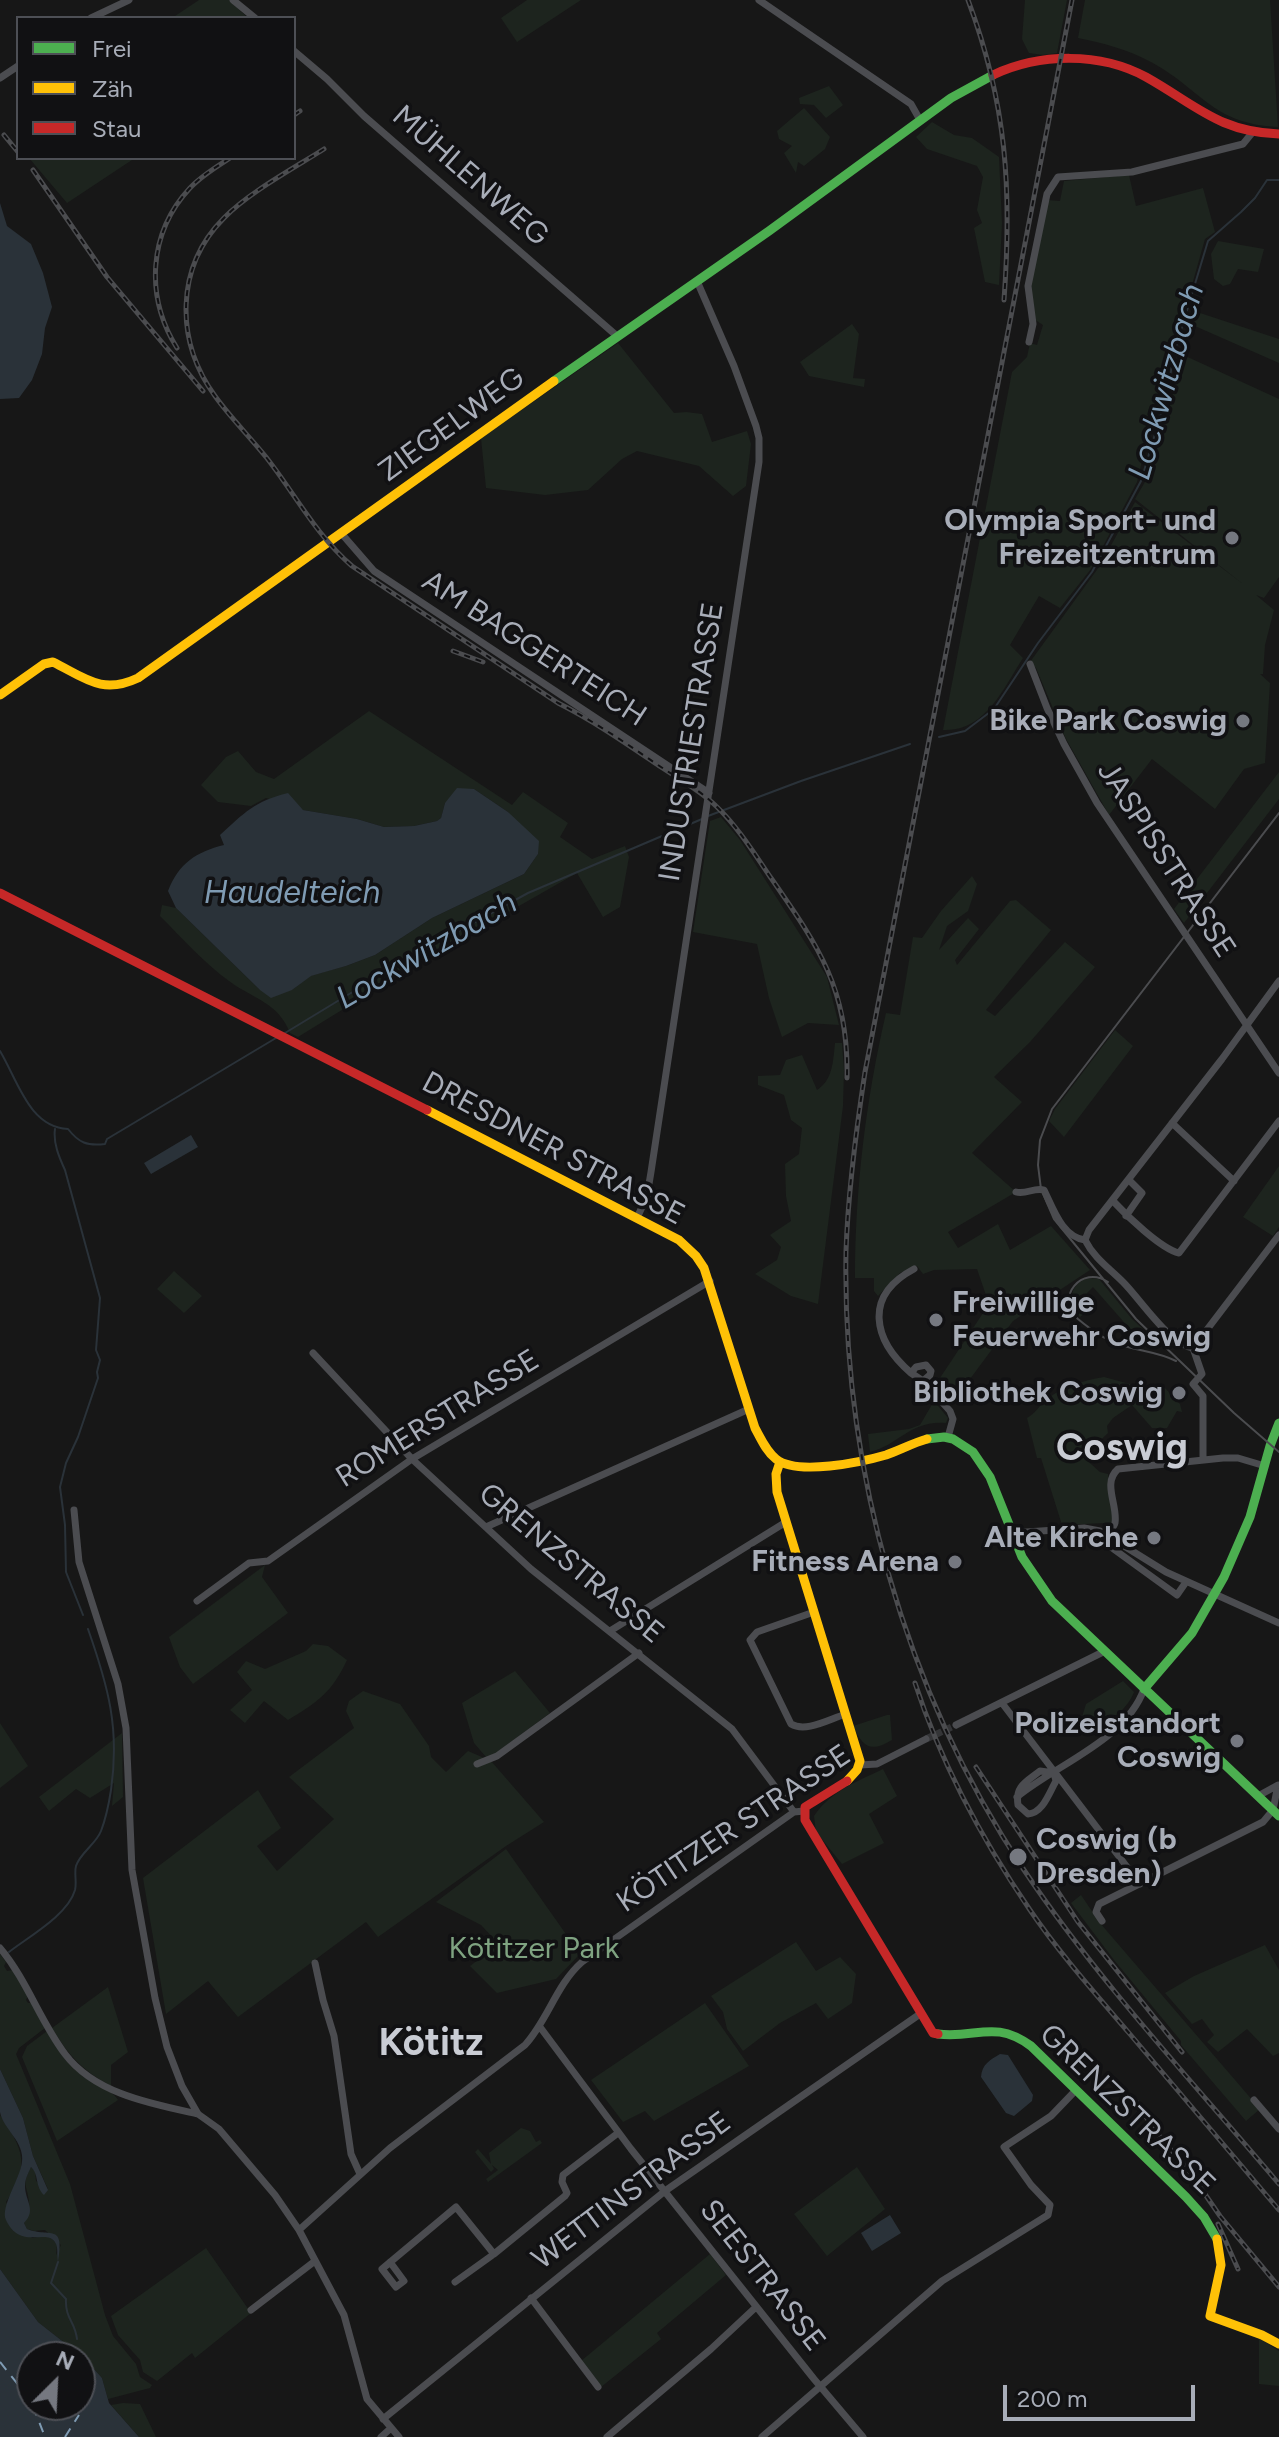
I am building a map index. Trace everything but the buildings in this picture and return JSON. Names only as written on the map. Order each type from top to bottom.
[{"type":"street","points":[[95,16],[129,0]]},
{"type":"street","points":[[233,0],[253,16]]},
{"type":"street","points":[[759,0],[911,104],[920,120]]},
{"type":"street","name":"MÜHLENWEG","points":[[296,53],[617,336]]},
{"type":"street","name":"ZIEGELWEG","points":[[0,695],[44,664],[53,662],[103,686],[124,686],[951,98],[1002,71],[1037,62],[1074,58],[1105,62],[1131,70],[1223,124],[1252,133],[1279,134]]},
{"type":"street","points":[[1029,342],[1033,324],[1028,286],[1047,194],[1058,177],[1112,174],[1152,167],[1243,144],[1252,133]]},
{"type":"street","name":"INDUSTRIESTRASSE","points":[[637,1218],[645,1205],[649,1188],[759,462],[759,438],[734,366],[697,281]]},
{"type":"street","name":"AM BAGGERTEICH","points":[[341,533],[365,562],[384,578],[709,793]]},
{"type":"street","name":"JASPISSTRASSE","points":[[1030,664],[1047,708],[1092,795],[1279,1073]]},
{"type":"street","name":"DRESDNER STRASSE","points":[[0,893],[679,1240],[696,1256],[710,1281],[755,1428],[765,1447],[784,1464]]},
{"type":"street","points":[[1085,1240],[1089,1230],[1279,981]]},
{"type":"street","points":[[1113,1201],[1126,1216],[1179,1253],[1279,1121]]},
{"type":"street","points":[[1172,1123],[1234,1181]]},
{"type":"street","points":[[1126,1216],[1142,1193],[1129,1180]]},
{"type":"street","points":[[1016,1192],[1023,1194],[1044,1190],[1068,1231],[1076,1239],[1085,1240]]},
{"type":"street","points":[[1193,1348],[1279,1235]]},
{"type":"street","points":[[1085,1240],[1094,1255],[1168,1331],[1185,1346],[1193,1348]]},
{"type":"street","points":[[914,1269],[892,1283],[885,1293],[879,1315],[880,1330],[896,1360],[923,1381],[950,1411],[953,1419],[948,1437]]},
{"type":"street","name":"ROMERSTRASSE","points":[[197,1601],[249,1563],[268,1561],[412,1459],[710,1281]]},
{"type":"street","points":[[1193,1348],[1202,1374],[1193,1384],[1203,1396],[1204,1403],[1203,1459]]},
{"type":"street","name":"GRENZSTRASSE","points":[[313,1353],[412,1459],[556,1590],[732,1729],[805,1820],[933,2033],[943,2036],[993,2030],[1016,2036],[1031,2046],[1191,2202],[1216,2238],[1221,2257],[1210,2316],[1256,2332],[1279,2344]]},
{"type":"street","points":[[911,1373],[916,1367],[929,1367],[930,1375],[923,1381]]},
{"type":"street","points":[[486,1527],[749,1409]]},
{"type":"street","points":[[1054,1773],[1056,1781],[1037,1812],[1026,1813],[1018,1805],[1020,1787],[1040,1771],[1054,1773],[1129,1717],[1144,1689],[1192,1633],[1247,1527],[1271,1440],[1279,1423]]},
{"type":"street","points":[[860,1765],[859,1753],[777,1492],[784,1464],[816,1467],[883,1456],[931,1437],[948,1437],[967,1445],[979,1457],[1028,1569],[1044,1592],[1103,1652],[1276,1813]]},
{"type":"street","points":[[1108,1535],[1115,1522],[1111,1480],[1118,1469],[1238,1458],[1265,1466]]},
{"type":"street","points":[[74,1510],[79,1562],[118,1684],[126,1728],[132,1870],[155,1998],[167,2047],[182,2086],[198,2114]]},
{"type":"street","points":[[610,1631],[786,1522]]},
{"type":"street","points":[[1012,1533],[1084,1528],[1100,1531],[1186,1582],[1279,1623]]},
{"type":"street","points":[[1084,1528],[1177,1595],[1186,1582]]},
{"type":"street","points":[[814,1612],[757,1632],[750,1640],[791,1724],[803,1728],[846,1714]]},
{"type":"street","points":[[956,1725],[1103,1652]]},
{"type":"street","points":[[477,1764],[497,1756],[639,1653]]},
{"type":"street","points":[[1002,1703],[1140,1884]]},
{"type":"street","name":"KÖTITZER STRASSE","points":[[299,2230],[390,2148],[525,2045],[540,2027],[567,1977],[582,1962],[812,1801],[852,1778],[860,1765],[877,1764],[926,1739]]},
{"type":"street","points":[[1258,1796],[1278,1784]]},
{"type":"street","points":[[1276,1813],[1278,1784]]},
{"type":"street","points":[[1102,1921],[1096,1912],[1099,1904],[1276,1813]]},
{"type":"street","points":[[1,1949],[66,2055],[88,2076],[120,2093],[198,2114],[219,2129],[275,2195],[299,2230],[344,2315],[367,2399],[399,2437]]},
{"type":"street","points":[[315,1963],[334,2036],[351,2154],[360,2174]]},
{"type":"street","name":"WETTINSTRASSE","points":[[383,2419],[665,2191],[920,2014]]},
{"type":"street","name":"SEESTRASSE","points":[[540,2027],[618,2133],[863,2437]]},
{"type":"street","points":[[762,2437],[942,2281],[1043,2219],[1051,2211],[1050,2205],[1031,2185],[1004,2147],[1051,2116],[1076,2090]]},
{"type":"street","points":[[1254,2100],[1279,2129]]},
{"type":"street","points":[[455,2282],[565,2196],[563,2175],[618,2133]]},
{"type":"street","points":[[390,2262],[456,2207],[494,2254]]},
{"type":"street","points":[[251,2310],[315,2261]]},
{"type":"street","points":[[531,2298],[598,2387]]},
{"type":"street","points":[[607,2437],[756,2307]]},
{"type":"street","points":[[381,2437],[391,2428]]},
{"type":"green space","points":[[199,0],[229,0],[246,16],[175,16]]},
{"type":"green space","points":[[527,0],[581,0],[517,42],[501,18]]},
{"type":"green space","points":[[1025,0],[1067,0],[1057,53],[1029,53],[1022,39]]},
{"type":"green space","points":[[1085,0],[1270,0],[1278,127],[1255,124],[1221,112],[1149,61],[1114,47],[1078,38]]},
{"type":"green space","points":[[829,86],[843,105],[826,118],[814,105],[800,104],[799,98]]},
{"type":"green space","points":[[804,108],[830,137],[825,149],[804,166],[798,162],[796,173],[784,153],[792,146],[779,139],[777,131]]},
{"type":"green space","points":[[932,122],[954,135],[972,138],[999,157],[1002,223],[999,285],[985,282],[974,228],[982,223],[977,210],[983,177],[977,166],[927,149],[916,137]]},
{"type":"green space","points":[[31,160],[132,160],[67,203]]},
{"type":"green space","points":[[1129,175],[1136,206],[1203,188],[1215,232],[1205,239],[1137,482],[1091,569],[1060,608],[1039,596],[1010,645],[1023,658],[1000,695],[970,724],[943,730],[1012,372],[1027,357],[1030,343],[1037,345],[1043,325],[1034,319],[1030,284],[1046,200],[1060,201],[1064,181]]},
{"type":"green space","points":[[1218,241],[1264,249],[1258,272],[1238,269],[1230,284],[1223,286],[1214,279],[1211,254]]},
{"type":"green space","points":[[1194,311],[1279,339],[1279,363],[1188,323]]},
{"type":"green space","points":[[852,324],[859,334],[853,378],[865,379],[864,387],[809,376],[800,362]]},
{"type":"green space","points":[[618,343],[674,413],[702,414],[712,442],[747,431],[751,444],[746,486],[733,496],[699,466],[637,451],[622,459],[588,490],[545,495],[486,488],[481,438]]},
{"type":"green space","points":[[1179,353],[1279,399],[1279,577],[1264,598],[1256,595],[1274,610],[1265,645],[1263,674],[1260,674],[1270,683],[1265,763],[1244,769],[1215,809],[1152,759],[1109,815],[1065,737],[1036,668],[1030,662],[1099,567],[1135,502],[1243,584],[1135,499],[1149,475],[1157,439],[1171,402]]},
{"type":"green space","points":[[369,711],[512,805],[523,792],[568,823],[560,837],[592,859],[625,846],[629,857],[620,907],[603,917],[577,873],[410,968],[298,1037],[290,1033],[272,1008],[229,981],[193,950],[160,916],[162,905],[176,908],[260,990],[292,990],[310,976],[375,955],[432,918],[524,874],[538,854],[508,812],[474,789],[445,803],[441,818],[437,821],[384,827],[303,810],[266,798],[251,806],[218,802],[201,785],[226,757],[238,751],[256,772],[274,779]]},
{"type":"green space","points":[[1279,772],[1279,799],[1184,923],[1174,909]]},
{"type":"green space","points":[[721,817],[740,840],[827,977],[839,1025],[808,1023],[782,1037],[769,998],[757,944],[693,932],[710,821]]},
{"type":"green space","points":[[972,876],[977,884],[968,911],[947,926],[939,950],[968,918],[979,929],[955,960],[957,965],[1010,901],[1016,900],[1051,930],[986,1010],[995,1016],[1065,942],[1095,967],[1030,1042],[994,1077],[1022,1102],[972,1153],[1016,1192],[948,1232],[958,1248],[998,1224],[1010,1250],[1051,1226],[1090,1270],[1013,1321],[970,1379],[963,1395],[951,1386],[943,1397],[934,1387],[989,1304],[977,1269],[934,1270],[923,1274],[917,1266],[900,1273],[878,1296],[874,1291],[874,1278],[855,1278],[857,1211],[867,1111],[886,1013],[900,1015],[913,937],[922,938]]},
{"type":"green space","points":[[1115,1030],[1133,1046],[1064,1137],[1049,1121]]},
{"type":"green space","points":[[835,1043],[842,1043],[843,1106],[818,1304],[791,1296],[755,1274],[777,1260],[781,1247],[770,1235],[791,1221],[785,1164],[799,1154],[802,1128],[791,1120],[784,1095],[758,1085],[758,1076],[780,1075],[786,1060],[802,1055],[817,1090],[829,1075]]},
{"type":"green space","points":[[1279,1166],[1279,1227],[1273,1236],[1243,1217]]},
{"type":"green space","points":[[174,1271],[202,1296],[184,1313],[157,1289]]},
{"type":"green space","points":[[1088,1278],[1099,1279],[1132,1319],[1155,1340],[1144,1345],[1093,1287],[1087,1293],[1096,1304],[1080,1317],[1073,1306],[1072,1294],[1077,1285]]},
{"type":"green space","points":[[1104,1377],[1152,1390],[1164,1387],[1180,1404],[1182,1412],[1177,1411],[1167,1428],[1152,1428],[1132,1405],[1113,1418],[1107,1426],[1108,1433],[1083,1457],[1100,1472],[1108,1474],[1113,1522],[1111,1526],[1105,1523],[1062,1525],[1041,1458],[1037,1458],[1027,1418],[1058,1391]]},
{"type":"green space","points":[[934,1401],[948,1418],[946,1423],[923,1425],[870,1452],[868,1434],[920,1425]]},
{"type":"green space","points":[[265,1565],[262,1577],[288,1613],[193,1684],[180,1667],[169,1637]]},
{"type":"green space","points":[[313,1644],[328,1646],[347,1660],[336,1680],[316,1702],[288,1720],[264,1701],[245,1723],[230,1710],[252,1690],[237,1672],[246,1661],[265,1669],[306,1651]]},
{"type":"green space","points":[[515,1671],[550,1713],[486,1757],[474,1743],[462,1703]]},
{"type":"green space","points":[[1123,1681],[1134,1692],[1131,1698],[1117,1715],[1094,1732],[1082,1717],[1086,1704]]},
{"type":"green space","points":[[363,1691],[400,1704],[429,1746],[431,1757],[446,1772],[468,1751],[491,1761],[544,1822],[378,1937],[366,1922],[238,2017],[208,1981],[166,2014],[143,1878],[258,1790],[281,1828],[257,1846],[277,1871],[334,1819],[289,1777],[354,1728],[346,1711],[349,1701]]},
{"type":"green space","points":[[890,1715],[892,1740],[878,1746],[868,1746],[853,1726]]},
{"type":"green space","points":[[0,1723],[28,1766],[0,1788]]},
{"type":"green space","points":[[122,1733],[123,1797],[112,1806],[114,1783],[90,1798],[76,1789],[49,1811],[39,1797]]},
{"type":"green space","points":[[883,1769],[897,1796],[869,1814],[884,1843],[842,1864],[816,1832],[814,1816],[836,1794]]},
{"type":"green space","name":"Kötitzer Park","points":[[506,1849],[580,1954],[556,1979],[497,1993],[470,1966],[499,1944],[481,1925],[436,1902]]},
{"type":"green space","points":[[1081,1895],[1100,1923],[1260,2109],[1246,2121],[1181,2045],[1181,2041],[1071,1903]]},
{"type":"green space","points":[[796,1942],[816,1971],[840,1957],[856,1974],[852,2003],[828,2019],[816,2003],[780,2023],[743,2051],[727,2029],[723,2012],[711,1996]]},
{"type":"green space","points":[[1265,1945],[1279,1970],[1279,2053],[1273,2056],[1247,2029],[1218,2052],[1207,2042],[1214,2035],[1202,2019],[1192,2024],[1165,1993],[1194,1976]]},
{"type":"green space","points":[[0,1954],[6,1962],[4,1966],[7,1971],[13,1970],[28,1996],[26,2000],[31,2003],[45,2028],[19,2048],[16,2054],[70,2184],[105,2315],[113,2336],[136,2364],[140,2377],[152,2385],[150,2388],[108,2399],[102,2378],[96,2371],[96,2341],[62,2341],[38,2322],[0,2269],[0,2115],[21,2157],[19,2178],[6,2202],[32,2238],[43,2236],[52,2239],[57,2245],[56,2255],[61,2245],[45,2230],[27,2229],[24,2223],[29,2204],[25,2181],[31,2167],[35,2171],[36,2181],[48,2189],[33,2156],[23,2118],[0,2069]]},
{"type":"green space","points":[[108,1987],[128,2052],[111,2065],[111,2086],[77,2062],[52,2028]]},
{"type":"green space","points":[[705,2003],[749,2066],[654,2121],[645,2111],[623,2122],[591,2080]]},
{"type":"green space","points":[[47,2031],[75,2069],[118,2100],[57,2141],[22,2057],[27,2046]]},
{"type":"green space","points":[[521,2128],[530,2131],[536,2142],[540,2140],[542,2143],[488,2182],[486,2179],[498,2170],[492,2165],[494,2169],[491,2172],[475,2152],[478,2149],[491,2164],[489,2153]]},
{"type":"green space","points":[[857,2167],[885,2209],[827,2256],[794,2214]]},
{"type":"green space","points":[[206,2248],[251,2313],[195,2358],[192,2353],[157,2381],[143,2372],[140,2360],[118,2335],[111,2316]]},
{"type":"green space","points":[[710,2254],[726,2275],[657,2333],[661,2339],[601,2387],[581,2361]]},
{"type":"green space","points":[[1259,2338],[1279,2351],[1279,2386],[1259,2384]]},
{"type":"green space","points":[[140,2404],[156,2437],[139,2437],[111,2405]]},
{"type":"water","points":[[0,203],[7,226],[31,244],[52,307],[45,328],[42,354],[32,380],[19,398],[0,399]]},
{"type":"water","name":"Haudelteich","points":[[457,788],[474,789],[508,812],[539,841],[538,854],[524,874],[432,918],[375,955],[311,976],[292,990],[271,998],[176,908],[168,891],[183,866],[205,851],[224,845],[220,835],[236,820],[277,796],[288,793],[303,810],[384,827],[414,826],[441,818],[445,803]]},
{"type":"water","points":[[191,1135],[198,1147],[151,1174],[144,1163]]},
{"type":"water","points":[[1000,2054],[1008,2055],[1033,2095],[1032,2101],[1014,2116],[1006,2113],[981,2077],[985,2066]]},
{"type":"water","points":[[0,2069],[23,2118],[33,2156],[48,2190],[44,2195],[41,2192],[31,2167],[25,2186],[30,2214],[24,2223],[27,2229],[57,2236],[60,2249],[58,2262],[57,2246],[52,2239],[19,2235],[6,2220],[6,2208],[22,2155],[0,2112]]},
{"type":"water","points":[[890,2215],[901,2233],[872,2251],[861,2233]]},
{"type":"water","points":[[0,2269],[38,2322],[62,2341],[16,2341],[16,2421],[96,2421],[96,2371],[102,2378],[109,2403],[139,2437],[0,2437]]},
{"type":"waterway","name":"Lockwitzbach","points":[[939,737],[965,731],[994,709],[1038,643],[1092,572],[1141,481],[1166,397],[1175,350],[1208,241],[1255,198],[1267,180],[1279,180]]},
{"type":"waterway","name":"Lockwitzbach","points":[[708,816],[910,744]]},
{"type":"waterway","name":"Lockwitzbach","points":[[285,1033],[402,962],[528,893],[702,819]]},
{"type":"waterway","name":"Lockwitzbach","points":[[0,1051],[26,1100],[43,1120],[68,1129],[88,1144],[99,1145],[276,1038]]},
{"type":"waterway","points":[[55,1129],[57,1150],[100,1298],[96,1350],[100,1360],[98,1378],[60,1487],[66,1572],[83,1615]]},
{"type":"waterway","points":[[9,1952],[56,1917],[71,1899],[76,1887],[76,1866],[99,1836],[107,1810],[113,1768],[113,1727],[101,1669],[88,1629]]},
{"type":"waterway","points":[[58,2262],[51,2283],[66,2299],[77,2339]]},
{"type":"ferry route","points":[[0,2362],[16,2382]]},
{"type":"ferry route","points":[[39,2421],[45,2437]]},
{"type":"ferry route","points":[[65,2437],[75,2421]]},
{"type":"tunnel","points":[[926,1739],[956,1725]]},
{"type":"tram line","points":[[1279,813],[1052,1109],[1040,1140],[1038,1165],[1041,1189],[1054,1219],[1136,1319],[1279,1452]]},
{"type":"tram line","points":[[1108,1282],[1089,1277],[1081,1280],[1070,1293],[1071,1311],[1099,1334],[1116,1343],[1176,1361]]},
{"type":"railway","points":[[968,0],[991,75],[1004,148],[1007,221],[1004,300]]},
{"type":"railway","points":[[1072,0],[865,1072],[853,1161],[846,1251],[848,1332],[855,1414],[869,1494],[888,1574],[914,1652],[945,1728],[982,1801],[1024,1870],[1083,1952],[1279,2184]]},
{"type":"railway","points":[[296,114],[300,111]]},
{"type":"railway","points":[[4,135],[16,150]]},
{"type":"railway","points":[[324,149],[234,209],[208,237],[196,259],[189,281],[187,328],[202,375],[317,528],[352,566],[558,703],[689,785],[724,814],[788,903],[828,971],[843,1019],[847,1078]]},
{"type":"railway","points":[[177,348],[160,308],[156,287],[159,245],[176,206],[190,188],[227,160]]},
{"type":"railway","points":[[33,170],[107,277],[203,391]]},
{"type":"railway","points":[[453,651],[483,662]]},
{"type":"railway","points":[[915,1683],[937,1743],[965,1801],[1030,1910],[1078,1973],[1279,2210]]},
{"type":"railway","points":[[976,1767],[1078,1922],[1182,2052]]},
{"type":"railway","points":[[1135,2100],[1220,2216],[1279,2287]]},
{"type":"railway","points":[[1218,2224],[1238,2269]]},
{"type":"traffic: fast","points":[[554,381],[769,231],[951,98],[993,75]]},
{"type":"traffic: fast","points":[[1144,1689],[1192,1633],[1224,1577],[1250,1517],[1279,1423]]},
{"type":"traffic: fast","points":[[927,1439],[953,1439],[973,1452],[990,1477],[1022,1557],[1052,1601],[1279,1816]]},
{"type":"traffic: fast","points":[[938,2034],[1006,2033],[1031,2046],[1186,2197],[1204,2217],[1217,2239]]},
{"type":"traffic: slow","points":[[0,695],[44,664],[53,662],[84,679],[104,685],[138,678],[554,381]]},
{"type":"traffic: slow","points":[[427,1110],[679,1240],[696,1256],[704,1268],[755,1428],[776,1459],[799,1467],[830,1466],[886,1455],[927,1439]]},
{"type":"traffic: slow","points":[[780,1462],[776,1474],[777,1492],[860,1761],[847,1781]]},
{"type":"traffic: slow","points":[[1217,2239],[1221,2265],[1210,2316],[1279,2344]]},
{"type":"traffic: jam","points":[[993,75],[1050,59],[1109,63],[1146,77],[1224,122],[1258,132],[1279,134]]},
{"type":"traffic: jam","points":[[0,893],[427,1110]]},
{"type":"traffic: jam","points":[[847,1781],[805,1807],[805,1820],[933,2033],[938,2034]]},
{"type":"place","name":"Olympia Sport- und Freizeitzentrum","points":[[1232,538]]},
{"type":"place","name":"Bike Park Coswig","points":[[1243,721]]},
{"type":"place","name":"Freiwillige Feuerwehr Coswig","points":[[936,1320]]},
{"type":"place","name":"Bibliothek Coswig","points":[[1179,1393]]},
{"type":"place","name":"Alte Kirche","points":[[1154,1538]]},
{"type":"place","name":"Fitness Arena","points":[[955,1562]]},
{"type":"place","name":"Polizeistandort Coswig","points":[[1237,1741]]},
{"type":"place","name":"Coswig (b Dresden)","points":[[1018,1857]]},
{"type":"district","name":"Coswig","points":[[1122,1449]]},
{"type":"district","name":"Kötitz","points":[[431,2044]]}]
